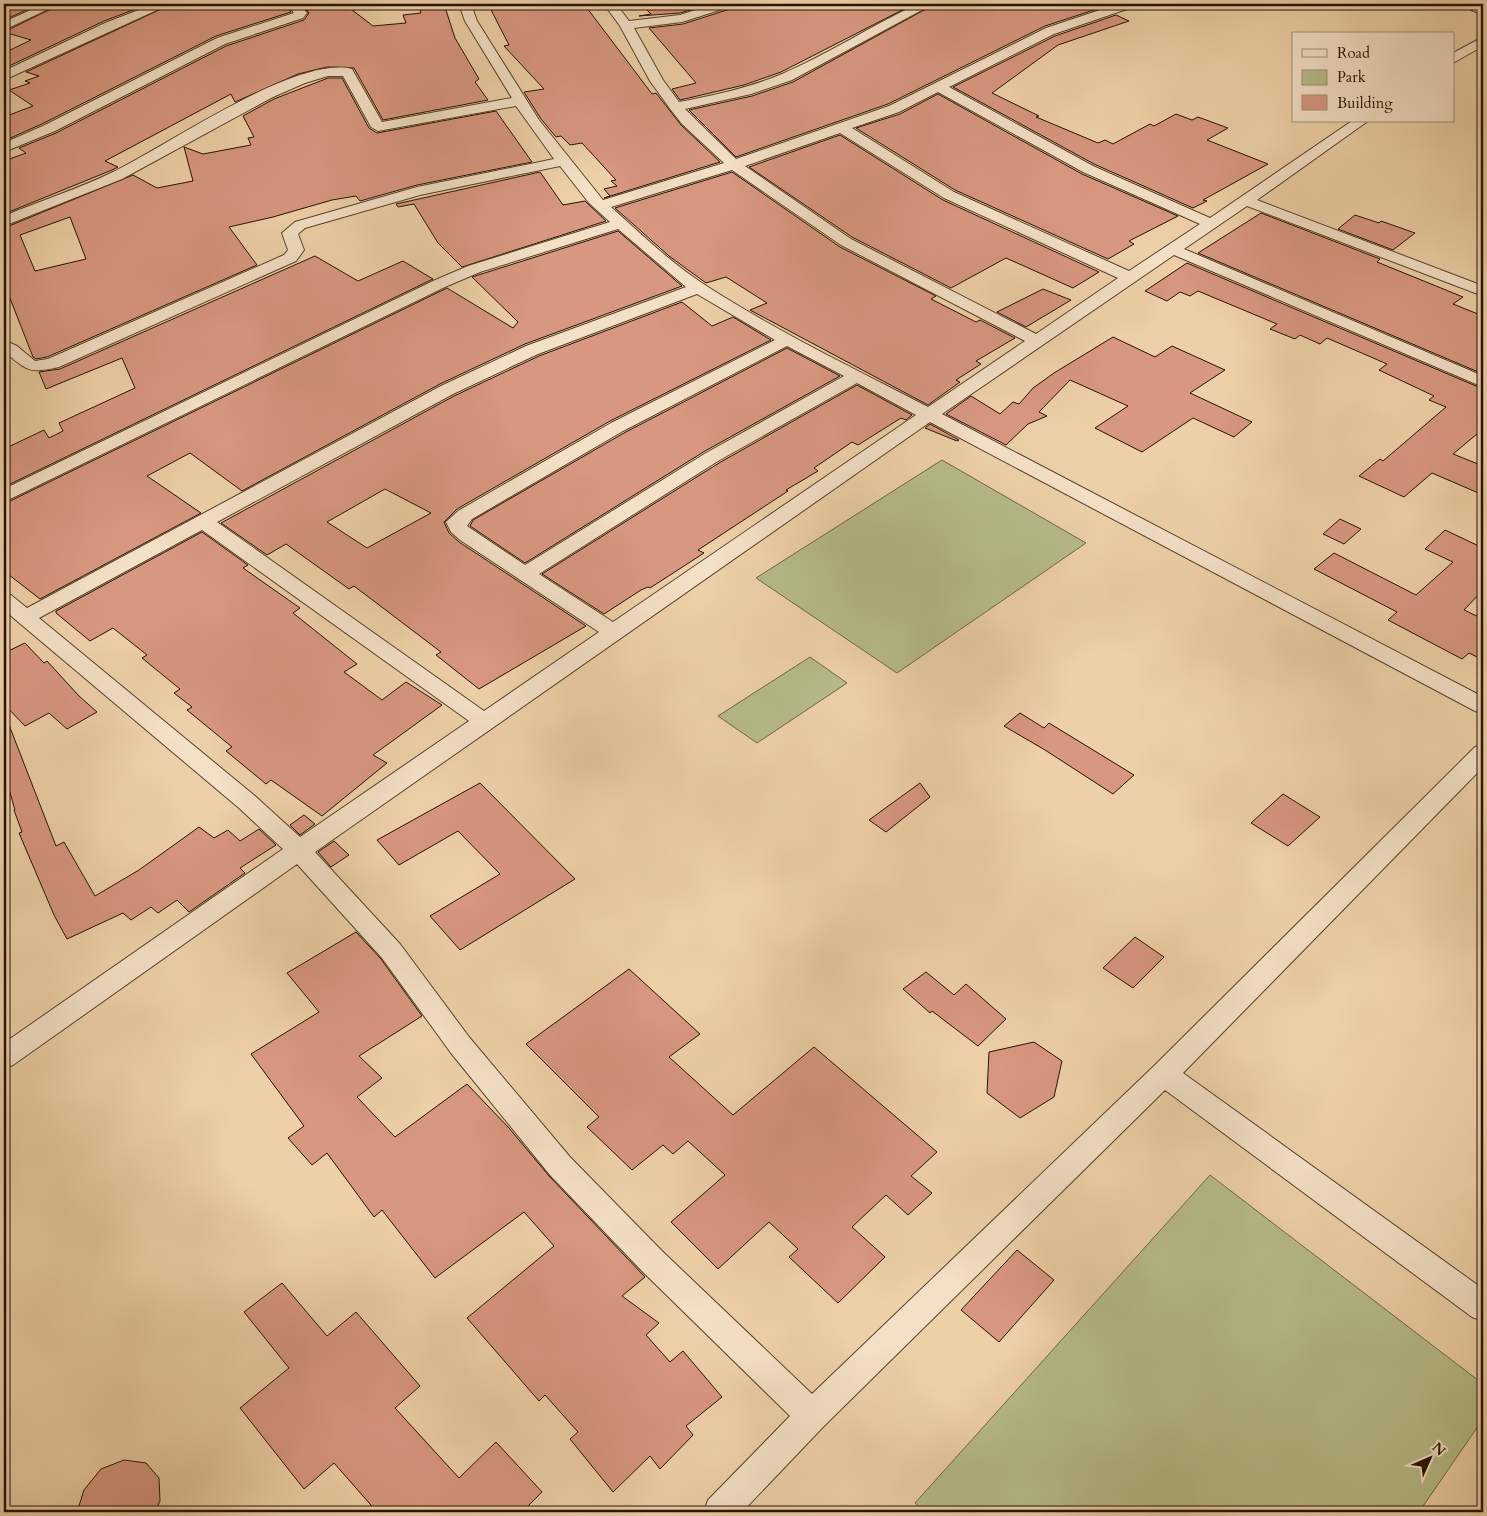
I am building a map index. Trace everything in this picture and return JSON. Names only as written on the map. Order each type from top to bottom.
[{"type":"street","points":[[4,26],[54,4]]},
{"type":"street","points":[[4,76],[109,26],[164,4]]},
{"type":"street","points":[[4,148],[50,128],[221,41],[299,16],[301,13],[293,4]]},
{"type":"street","points":[[465,4],[471,21],[533,122],[563,161],[600,206],[698,288],[787,340],[1483,706]]},
{"type":"street","points":[[610,4],[626,25],[657,81],[676,107],[687,121],[734,165],[846,242],[1037,341]]},
{"type":"street","points":[[626,25],[682,18],[725,4]]},
{"type":"street","points":[[676,107],[739,94],[786,78],[819,63],[927,4]]},
{"type":"street","points":[[600,206],[734,165],[894,109],[1050,31],[1129,4]]},
{"type":"street","points":[[1464,4],[1483,11]]},
{"type":"street","points":[[1454,58],[1483,41]]},
{"type":"street","points":[[4,221],[118,176],[276,90],[333,69],[346,72],[378,127],[520,101]]},
{"type":"street","points":[[939,87],[1088,169],[1211,224]]},
{"type":"street","points":[[4,1057],[614,632],[1172,249],[1248,201],[1360,122]]},
{"type":"street","points":[[842,128],[949,195],[1130,278]]},
{"type":"street","points":[[4,345],[23,362],[30,366],[42,367],[290,258],[296,250],[290,233],[300,225],[417,191],[563,161]]},
{"type":"street","points":[[1248,201],[1483,291]]},
{"type":"street","points":[[4,496],[439,284],[474,269],[620,224]]},
{"type":"street","points":[[1172,249],[1483,382]]},
{"type":"street","points":[[26,617],[447,390],[532,350],[608,320],[698,288]]},
{"type":"street","points":[[614,632],[467,536],[458,528],[456,522],[617,427],[787,340]]},
{"type":"street","points":[[525,574],[712,457],[857,376]]},
{"type":"street","points":[[204,522],[485,722]]},
{"type":"street","points":[[4,600],[248,802],[299,850],[391,951],[460,1045],[560,1166],[652,1261],[812,1416]]},
{"type":"street","points":[[720,1512],[812,1416],[1164,1074],[1483,753]]},
{"type":"street","points":[[1164,1074],[1483,1307]]},
{"type":"green space","points":[[942,460],[1086,543],[897,673],[756,578]]},
{"type":"green space","points":[[810,657],[847,683],[757,743],[718,716]]},
{"type":"green space","points":[[1210,1175],[1483,1384],[1483,1419],[1419,1512],[924,1512],[915,1503]]},
{"type":"building","points":[[4,4],[40,4],[4,20]]},
{"type":"building","points":[[61,4],[149,4],[104,21],[7,67],[4,66],[4,53],[31,40],[4,32]]},
{"type":"building","points":[[172,4],[285,4],[291,12],[216,36],[44,123],[6,140],[4,139],[4,117],[33,106],[9,90],[30,83],[25,81],[39,76],[26,72]]},
{"type":"building","points":[[301,4],[306,4],[307,10],[339,4],[346,10],[351,9],[373,26],[406,23],[403,15],[421,13],[418,4],[444,4],[455,38],[479,79],[475,82],[488,100],[383,120],[354,68],[327,67],[298,74],[235,102],[231,94],[105,161],[118,167],[4,214],[4,161],[26,153],[19,148],[56,133],[226,46],[304,20],[309,13]]},
{"type":"building","points":[[488,4],[584,4],[652,94],[656,93],[681,125],[720,162],[604,198],[610,196],[604,189],[617,186],[611,181],[616,180],[582,143],[570,145],[561,136],[556,137],[541,119],[524,92],[544,89],[504,46],[509,45]]},
{"type":"building","points":[[669,4],[709,4],[680,13],[639,16],[651,14],[644,7]]},
{"type":"building","points":[[733,4],[914,4],[781,72],[744,85],[680,100],[672,89],[696,83],[649,28],[683,24],[730,9]]},
{"type":"building","points":[[935,4],[1089,4],[1100,8],[1045,26],[888,104],[736,157],[689,110],[752,96],[793,82]]},
{"type":"building","points":[[1116,15],[1129,21],[1058,45],[992,93],[1039,116],[1036,117],[1098,143],[1105,140],[1113,144],[1150,124],[1154,126],[1176,114],[1192,120],[1198,117],[1228,128],[1207,140],[1268,164],[1203,200],[1207,201],[1193,208],[1094,164],[953,87],[1055,36]]},
{"type":"building","points":[[328,78],[342,78],[369,128],[377,133],[496,111],[532,162],[417,185],[360,201],[356,196],[332,200],[229,227],[257,265],[47,357],[36,359],[33,357],[4,283],[4,228],[133,175],[157,188],[193,181],[184,147],[203,154],[251,145],[248,138],[254,137],[243,116],[274,99]],"holes":[[[70,217],[86,259],[35,271],[20,235]]]},
{"type":"building","points":[[938,94],[1082,174],[1178,216],[1129,241],[1134,244],[1108,259],[955,190],[856,128],[900,114]]},
{"type":"building","points":[[840,135],[943,200],[1099,272],[1073,288],[1006,258],[951,288],[852,237],[749,167]]},
{"type":"building","points":[[540,172],[563,205],[585,201],[606,221],[462,267],[438,243],[414,204],[398,207],[396,204]]},
{"type":"building","points":[[732,172],[840,247],[936,296],[931,299],[976,322],[980,320],[1015,338],[976,361],[981,364],[956,380],[960,382],[928,405],[750,310],[767,303],[726,277],[706,283],[669,256],[615,208]]},
{"type":"building","points":[[1261,213],[1380,259],[1377,262],[1463,297],[1453,304],[1483,316],[1483,374],[1198,253]]},
{"type":"building","points":[[1355,215],[1379,223],[1381,221],[1415,233],[1393,250],[1338,229]]},
{"type":"building","points":[[618,231],[682,286],[525,344],[440,384],[242,491],[190,453],[147,476],[201,513],[40,599],[4,571],[4,504],[447,288],[513,328],[518,322],[472,277]]},
{"type":"building","points":[[315,256],[358,281],[403,261],[433,279],[4,487],[4,449],[44,430],[49,438],[63,431],[59,423],[135,388],[122,358],[46,389],[39,372],[60,369]]},
{"type":"building","points":[[1187,263],[1483,389],[1483,429],[1453,454],[1483,466],[1483,495],[1432,473],[1404,497],[1359,476],[1380,459],[1383,461],[1446,407],[1429,400],[1434,396],[1379,370],[1387,364],[1327,338],[1320,344],[1300,335],[1295,339],[1270,329],[1277,324],[1198,291],[1190,296],[1180,292],[1167,301],[1145,291]]},
{"type":"building","points":[[1043,289],[1071,300],[1026,327],[997,312]]},
{"type":"building","points":[[682,302],[712,326],[733,317],[771,340],[610,421],[457,509],[444,522],[449,533],[459,542],[586,626],[479,689],[436,655],[441,652],[354,586],[349,589],[286,544],[267,555],[221,523],[454,396],[539,356]],"holes":[[[385,489],[431,513],[367,548],[327,522]]]},
{"type":"building","points":[[1113,337],[1155,357],[1172,346],[1225,370],[1190,393],[1252,422],[1234,437],[1193,418],[1142,452],[1095,428],[1128,406],[1070,380],[1039,412],[1047,416],[1028,424],[1006,445],[946,414],[971,396],[1000,414],[1013,402],[1019,404],[1033,388],[1054,373]]},
{"type":"building","points":[[787,348],[840,376],[705,451],[525,563],[470,526],[473,520],[624,433]]},
{"type":"building","points":[[857,385],[912,415],[906,420],[901,418],[858,445],[852,442],[814,468],[818,471],[786,490],[788,491],[698,550],[704,553],[650,588],[641,590],[604,614],[542,574],[719,463]]},
{"type":"building","points":[[930,424],[959,440],[957,441],[925,428]]},
{"type":"building","points":[[1340,519],[1361,529],[1344,544],[1323,534]]},
{"type":"building","points":[[1445,530],[1483,548],[1483,590],[1464,610],[1483,619],[1483,660],[1469,653],[1462,659],[1388,620],[1397,612],[1314,569],[1334,553],[1416,595],[1453,562],[1425,549]]},
{"type":"building","points":[[202,532],[248,565],[243,568],[300,608],[293,613],[357,664],[344,672],[382,700],[406,682],[442,705],[373,755],[387,763],[322,816],[271,780],[266,784],[226,751],[232,747],[187,710],[192,707],[174,693],[180,689],[142,658],[147,655],[113,628],[90,641],[56,613],[56,611]]},
{"type":"building","points":[[25,643],[44,663],[47,661],[79,696],[97,712],[67,729],[49,713],[25,726],[4,704],[4,653]]},
{"type":"building","points":[[4,712],[56,846],[64,842],[95,896],[139,870],[199,827],[214,838],[228,830],[240,841],[259,829],[276,845],[240,868],[245,873],[189,912],[177,900],[158,913],[151,907],[131,920],[123,913],[67,939],[54,915],[19,833],[22,832],[4,772]]},
{"type":"building","points":[[1020,713],[1044,728],[1049,723],[1134,775],[1113,794],[1004,726]]},
{"type":"building","points":[[480,783],[575,879],[460,950],[430,916],[500,874],[458,831],[399,865],[377,840]]},
{"type":"building","points":[[920,783],[930,797],[886,832],[869,820]]},
{"type":"building","points":[[1283,794],[1320,817],[1288,846],[1251,823]]},
{"type":"building","points":[[304,815],[315,824],[300,835],[290,825]]},
{"type":"building","points":[[334,841],[349,855],[331,867],[318,852]]},
{"type":"building","points":[[356,932],[381,959],[422,1016],[359,1056],[382,1078],[357,1097],[395,1137],[467,1084],[509,1128],[549,1176],[645,1277],[622,1296],[659,1323],[646,1335],[670,1362],[683,1351],[722,1397],[686,1426],[693,1435],[660,1469],[650,1456],[613,1492],[570,1439],[578,1432],[545,1395],[539,1401],[467,1318],[554,1246],[524,1212],[435,1278],[382,1210],[374,1217],[327,1153],[312,1165],[288,1138],[304,1126],[251,1054],[319,1012],[287,973]]},
{"type":"building","points":[[1135,937],[1164,957],[1133,988],[1103,968]]},
{"type":"building","points":[[629,969],[700,1034],[669,1057],[733,1115],[814,1047],[937,1152],[911,1176],[932,1193],[908,1215],[886,1195],[852,1227],[885,1257],[838,1303],[789,1257],[798,1249],[769,1222],[718,1269],[671,1222],[725,1175],[688,1141],[673,1154],[663,1145],[632,1170],[587,1127],[599,1117],[526,1044]]},
{"type":"building","points":[[926,972],[954,995],[966,984],[1006,1019],[978,1046],[932,1011],[930,1013],[903,989]]},
{"type":"building","points":[[1034,1042],[1062,1061],[1054,1097],[1020,1118],[987,1093],[989,1052]]},
{"type":"building","points":[[1017,1250],[1054,1280],[999,1342],[961,1310]]},
{"type":"building","points":[[282,1283],[327,1336],[356,1312],[420,1386],[395,1408],[459,1478],[496,1442],[542,1492],[522,1512],[377,1512],[334,1463],[304,1489],[240,1408],[289,1368],[244,1312]]},
{"type":"building","points":[[124,1460],[146,1463],[159,1478],[160,1501],[155,1512],[77,1512],[84,1490],[101,1469]]}]
